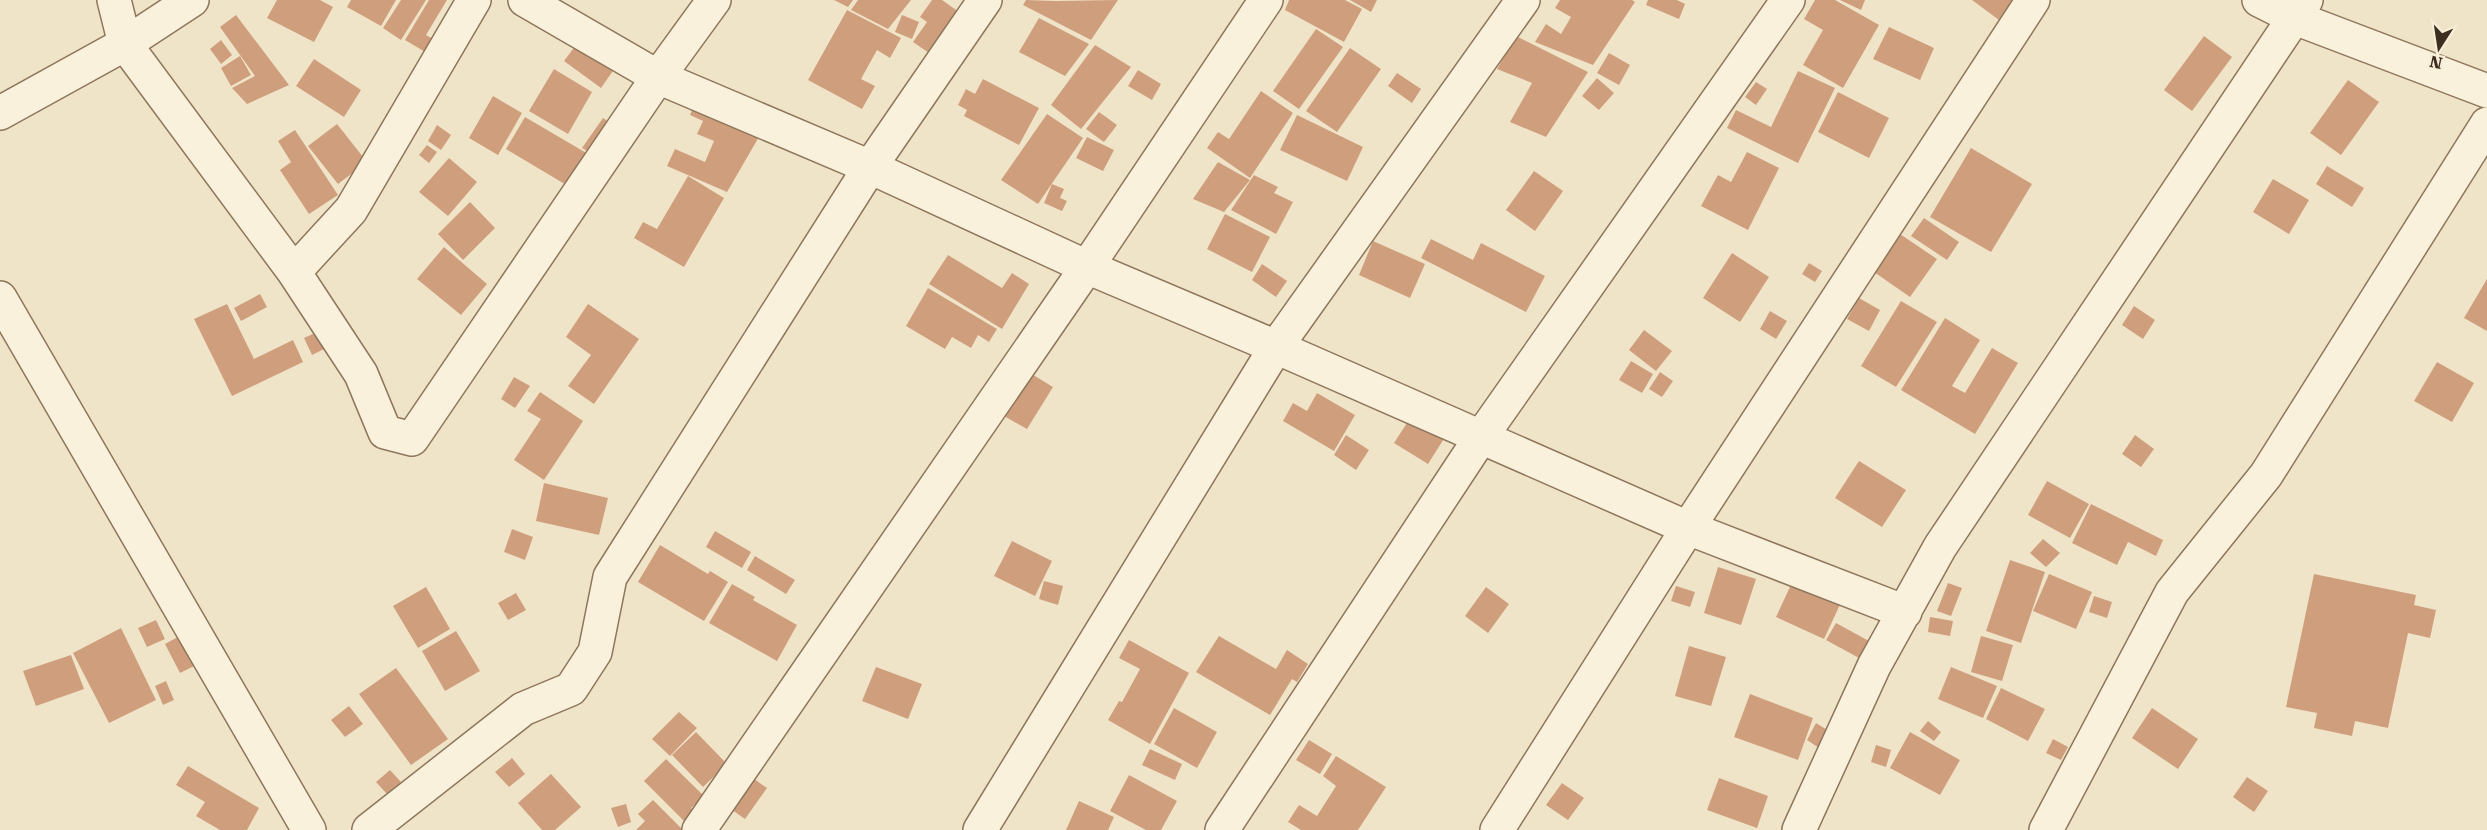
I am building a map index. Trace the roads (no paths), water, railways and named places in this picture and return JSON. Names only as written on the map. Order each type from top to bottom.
[{"type":"street","points":[[114,0],[125,44],[294,272],[361,374],[385,432],[412,439],[658,77],[714,0]]},
{"type":"street","points":[[0,113],[125,44],[192,0]]},
{"type":"street","points":[[294,272],[351,210],[474,0]]},
{"type":"street","points":[[525,0],[658,77],[870,167],[1087,267],[1276,347],[1688,528],[1905,612]]},
{"type":"street","points":[[369,830],[523,709],[572,689],[595,652],[610,577],[870,167],[985,0]]},
{"type":"street","points":[[699,830],[1087,267],[1266,0]]},
{"type":"street","points":[[980,830],[1276,347],[1523,0]]},
{"type":"street","points":[[1222,830],[1481,437],[1788,0]]},
{"type":"street","points":[[1497,830],[1688,528],[2033,0]]},
{"type":"street","points":[[2259,0],[2301,9],[2487,91]]},
{"type":"street","points":[[1799,830],[1874,666],[1940,547],[2301,9]]},
{"type":"street","points":[[2046,830],[2172,592],[2266,475],[2487,124]]},
{"type":"street","points":[[0,298],[309,830]]}]
